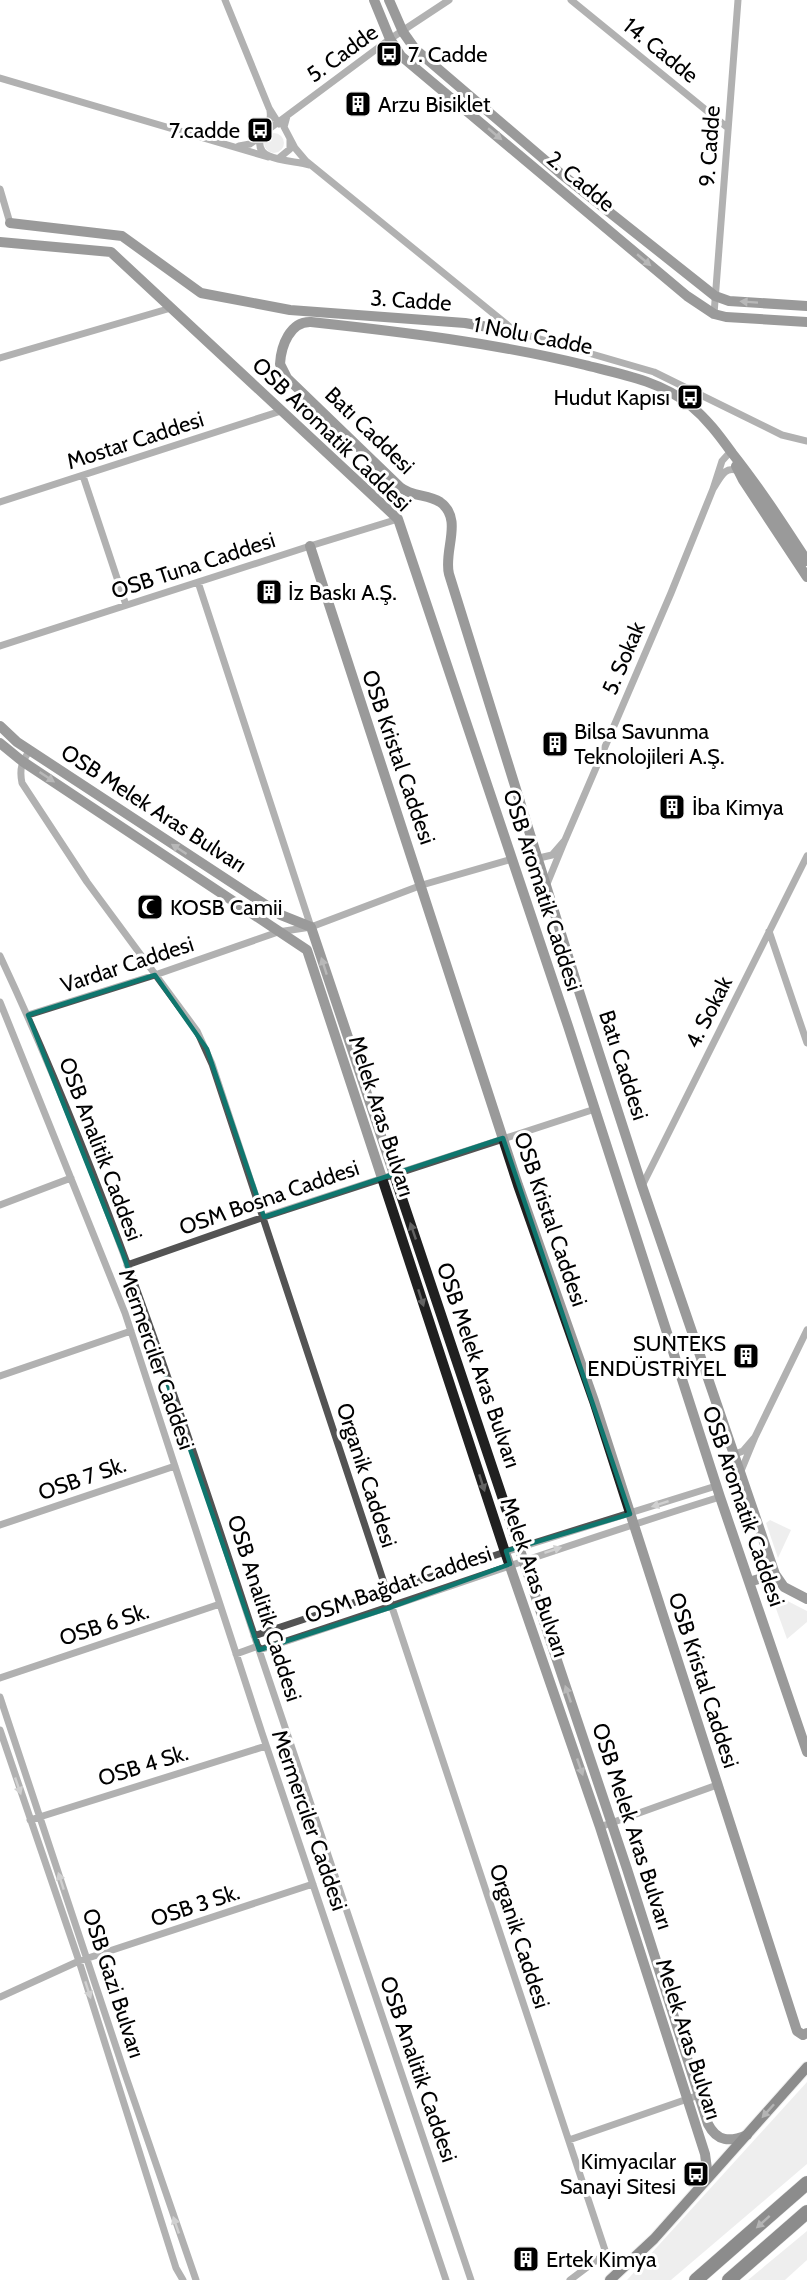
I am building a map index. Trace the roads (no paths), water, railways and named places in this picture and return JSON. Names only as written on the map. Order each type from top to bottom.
[{"type":"highway","points":[[696,2280],[807,2183]]},
{"type":"highway","points":[[729,2280],[807,2212]]},
{"type":"main road","points":[[610,2280],[654,2239],[807,2067]]},
{"type":"street","points":[[225,0],[269,108],[306,161],[516,332]]},
{"type":"street","name":"2. Cadde","points":[[374,0],[390,39],[401,56],[687,296],[714,314],[726,317],[807,322]]},
{"type":"street","name":"2. Cadde","points":[[389,0],[403,32],[415,49],[560,173],[715,296],[729,301],[807,306]]},
{"type":"street","name":"5. Cadde","points":[[264,133],[390,39],[449,0]]},
{"type":"street","name":"14. Cadde","points":[[571,0],[728,128]]},
{"type":"street","name":"9. Cadde","points":[[714,314],[738,0]]},
{"type":"street","points":[[0,78],[271,158],[299,162],[324,175]]},
{"type":"street","points":[[269,108],[277,116],[287,116],[284,123],[291,144],[287,153],[278,158],[271,158],[261,150],[260,145],[270,121],[269,108]]},
{"type":"street","points":[[228,145],[245,146],[270,129],[279,128],[289,136]]},
{"type":"street","points":[[0,189],[10,223]]},
{"type":"street","name":"3. Cadde","points":[[10,223],[122,236],[201,293],[290,310],[465,323],[516,332],[638,366],[782,435],[807,441]]},
{"type":"street","name":"OSB Aromatik Caddesi","points":[[0,242],[111,252],[398,519],[595,1109],[718,1492],[807,1752]]},
{"type":"street","points":[[0,358],[171,308]]},
{"type":"street","name":"1 Nolu Cadde","points":[[281,353],[293,328],[299,323],[311,322],[419,334],[505,348],[589,366],[657,385],[697,411],[716,431],[756,484],[807,561]]},
{"type":"street","name":"Batı Caddesi","points":[[281,353],[280,368],[287,378],[400,487],[411,494],[439,502],[448,511],[452,531],[447,559],[448,568],[642,1186],[775,1574],[784,1587],[807,1599]]},
{"type":"street","points":[[638,366],[657,385]]},
{"type":"street","name":"Mostar Caddesi","points":[[0,502],[281,411]]},
{"type":"street","points":[[731,451],[738,471],[807,577]]},
{"type":"street","name":"5. Sokak","points":[[547,884],[671,593],[713,489],[721,463],[731,451]]},
{"type":"street","name":"5. Sokak","points":[[713,489],[726,470],[731,468],[738,471]]},
{"type":"street","points":[[83,476],[126,605]]},
{"type":"street","name":"OSB Tuna Caddesi","points":[[0,646],[398,519]]},
{"type":"street","name":"OSB Kristal Caddesi","points":[[310,546],[503,1138],[594,1401],[797,2031],[807,2033]]},
{"type":"street","points":[[198,582],[311,927]]},
{"type":"street","name":"OSB Melek Aras Bulvarı","points":[[0,726],[10,737],[281,915],[311,927],[612,1822],[708,2124],[712,2133],[718,2138],[736,2140],[747,2135]]},
{"type":"street","name":"Melek Aras Bulvarı","points":[[0,743],[22,761],[307,950],[505,1552],[600,1827],[705,2154],[707,2169],[704,2180],[696,2192]]},
{"type":"street","points":[[22,761],[30,750]]},
{"type":"street","name":"Organik Caddesi","points":[[22,761],[20,772],[22,783],[87,882],[197,1031],[207,1049],[606,2253],[570,2280]]},
{"type":"street","points":[[117,824],[124,813]]},
{"type":"street","name":"5. Sokak","points":[[539,858],[552,855],[565,840]]},
{"type":"street","name":"4. Sokak","points":[[642,1186],[807,856]]},
{"type":"street","name":"Vardar Caddesi","points":[[28,1015],[155,975],[278,932],[311,927],[422,885],[512,859]]},
{"type":"street","points":[[769,931],[807,1043]]},
{"type":"street","name":"OSB Analitik Caddesi","points":[[0,956],[57,1082],[127,1265],[198,1462],[258,1648],[471,2280]]},
{"type":"street","name":"Mermerciler Caddesi","points":[[0,1002],[131,1331],[266,1746],[446,2280]]},
{"type":"street","name":"OSM Bosna Caddesi","points":[[127,1265],[393,1174],[595,1109]]},
{"type":"street","points":[[0,1205],[71,1178]]},
{"type":"street","points":[[740,1473],[807,1329]]},
{"type":"street","points":[[0,1376],[131,1331]]},
{"type":"street","points":[[734,1455],[743,1450],[755,1437]]},
{"type":"street","name":"OSB 7 Sk.","points":[[0,1525],[175,1466]]},
{"type":"street","name":"OSM Bağdat Caddesi","points":[[254,1636],[519,1547],[631,1519],[718,1492]]},
{"type":"street","name":"OSM Bağdat Caddesi","points":[[236,1654],[392,1607],[631,1519],[718,1492]]},
{"type":"street","points":[[750,1582],[775,1574]]},
{"type":"street","name":"OSB 6 Sk.","points":[[0,1678],[220,1604]]},
{"type":"street","name":"OSB Gazi Bulvarı","points":[[0,1697],[196,2280]]},
{"type":"street","name":"OSB Gazi Bulvarı","points":[[0,1730],[4,1755],[30,1820],[79,1961],[176,2268],[183,2280]]},
{"type":"street","name":"OSB 4 Sk.","points":[[30,1820],[266,1746]]},
{"type":"street","points":[[4,1755],[17,1751]]},
{"type":"street","points":[[600,1827],[717,1785]]},
{"type":"street","name":"OSB 3 Sk.","points":[[0,1997],[87,1958],[313,1884]]},
{"type":"street","points":[[569,2140],[699,2095]]},
{"type":"place","name":"7. Cadde","points":[[389,54]]},
{"type":"place","name":"Arzu Bisiklet","points":[[358,104]]},
{"type":"place","name":"7.cadde","points":[[260,130]]},
{"type":"place","name":"Hudut Kapısı","points":[[690,397]]},
{"type":"place","name":"İz Baskı A.Ş.","points":[[269,592]]},
{"type":"place","name":"Bilsa Savunma Teknolojileri A.Ş.","points":[[555,744]]},
{"type":"place","name":"İba Kimya","points":[[672,807]]},
{"type":"place","name":"KOSB Camii","points":[[150,907]]},
{"type":"place","name":"SUNTEKS ENDÜSTRİYEL","points":[[746,1356]]},
{"type":"place","name":"Kimyacılar Sanayi Sitesi","points":[[696,2174]]},
{"type":"place","name":"Ertek Kimya","points":[[526,2259]]}]
